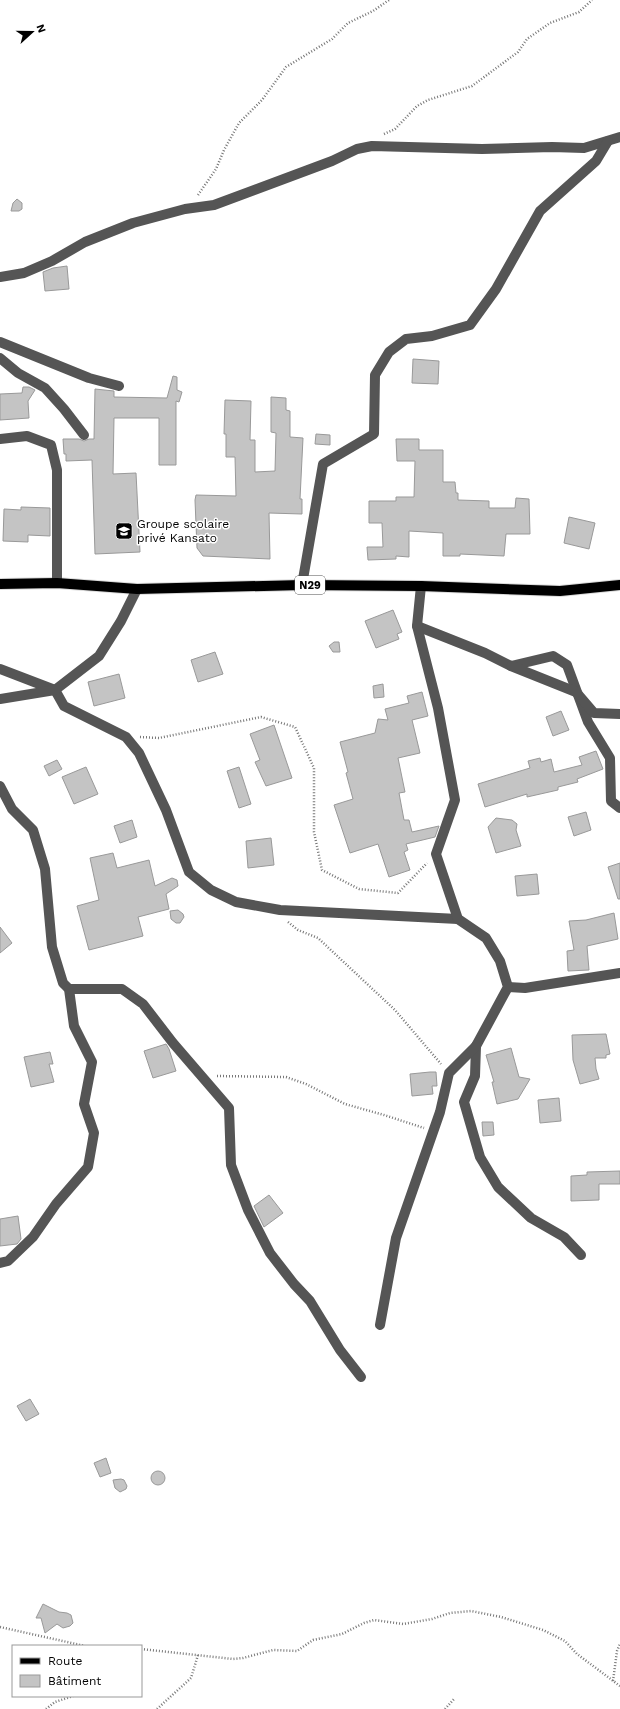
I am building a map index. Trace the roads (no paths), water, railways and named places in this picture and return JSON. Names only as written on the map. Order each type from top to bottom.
[{"type":"main road","name":"N29","points":[[0,584],[57,583],[137,589],[302,585],[421,586],[560,591],[620,585]]},
{"type":"street","points":[[0,277],[24,273],[52,261],[85,242],[133,223],[185,208],[214,205],[332,161],[357,149],[372,146],[482,149],[552,147],[584,148],[620,137]]},
{"type":"street","points":[[302,585],[323,464],[374,434],[375,375],[379,366],[389,352],[406,339],[432,336],[470,325],[496,289],[540,211],[596,161],[608,141]]},
{"type":"street","points":[[0,342],[89,378],[119,386]]},
{"type":"street","points":[[0,358],[18,373],[45,388],[64,409],[84,435]]},
{"type":"street","points":[[0,439],[27,436],[51,445],[57,470],[57,583]]},
{"type":"street","points":[[421,586],[417,626],[438,708],[455,800],[436,854],[458,919]]},
{"type":"street","points":[[0,699],[55,690],[99,656],[121,621],[137,589]]},
{"type":"street","points":[[417,626],[576,692],[594,713],[620,714]]},
{"type":"street","points":[[511,666],[553,656],[566,664],[588,722],[610,758],[611,801],[620,808]]},
{"type":"street","points":[[0,669],[55,690],[64,706],[126,737],[139,754],[166,810],[189,872],[211,890],[236,902],[280,910],[458,919],[486,938],[500,961],[508,987],[476,1046],[449,1073],[440,1112],[396,1238],[380,1325]]},
{"type":"street","points":[[0,786],[12,809],[33,830],[45,869],[52,947],[63,983],[69,989],[74,1026],[92,1062],[84,1104],[94,1133],[88,1167],[56,1204],[33,1237],[8,1261],[0,1263]]},
{"type":"street","points":[[508,987],[525,988],[620,973]]},
{"type":"street","points":[[69,989],[122,989],[143,1004],[173,1044],[228,1108],[231,1165],[248,1210],[270,1253],[294,1284],[310,1301],[340,1350],[361,1377]]},
{"type":"street","points":[[476,1046],[475,1076],[464,1102],[480,1157],[498,1187],[531,1218],[564,1237],[581,1255]]},
{"type":"place","name":"Groupe scolaire privé Kansato","points":[[124,531]]}]
